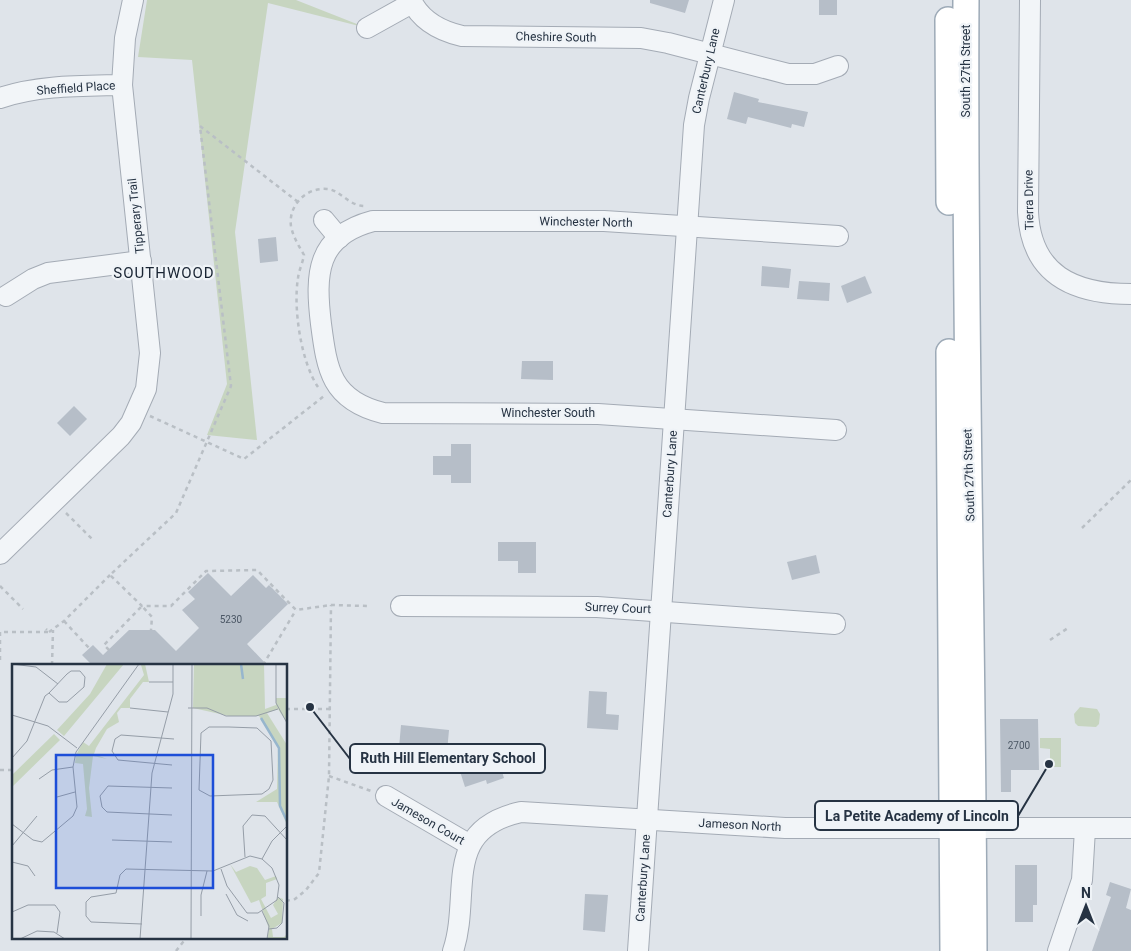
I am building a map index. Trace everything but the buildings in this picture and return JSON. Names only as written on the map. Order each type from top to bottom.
[{"type":"main road","name":"South 27th Street","points":[[949,0],[963,829],[974,951]]},
{"type":"main road","name":"South 27th Street","points":[[953,951],[963,829],[971,550],[966,356],[966,0]]},
{"type":"street","name":"Tipperary Trail","points":[[0,554],[121,436],[141,405],[146,389],[150,353],[122,85],[125,38],[133,0]]},
{"type":"street","name":"Canterbury Lane","points":[[638,951],[694,125],[724,0]]},
{"type":"street","name":"Tierra Drive","points":[[1030,0],[1028,212],[1029,232],[1033,245],[1050,269],[1078,287],[1101,293],[1131,294]]},
{"type":"street","name":"Cheshire South","points":[[367,28],[412,2],[421,16],[434,26],[462,36],[641,38],[668,43],[788,74],[815,74],[838,66]]},
{"type":"street","name":"Sheffield Place","points":[[0,98],[35,90],[68,86],[122,85]]},
{"type":"street","points":[[324,220],[339,238]]},
{"type":"street","name":"Winchester North","points":[[321,320],[318,277],[323,260],[339,238],[361,224],[384,220],[604,220],[838,236]]},
{"type":"street","points":[[6,296],[33,279],[48,273],[141,261]]},
{"type":"street","name":"Winchester South","points":[[321,320],[329,371],[336,385],[346,396],[366,409],[382,413],[598,414],[836,430]]},
{"type":"street","name":"Surrey Court","points":[[401,606],[597,607],[661,610],[836,624]]},
{"type":"street","name":"Jameson Court","points":[[386,796],[470,845]]},
{"type":"street","name":"Jameson North","points":[[453,951],[458,929],[462,869],[470,845],[491,823],[521,812],[785,828],[1131,828]]},
{"type":"street","points":[[1058,951],[1082,880],[1085,829]]},
{"type":"path","points":[[0,660],[0,632],[49,632],[53,630],[176,512],[231,386],[200,126],[298,202]]},
{"type":"path","points":[[150,415],[244,459],[325,397],[311,376],[304,359],[299,328],[298,278],[304,255],[295,238],[291,214],[304,194],[313,190],[328,188],[359,206],[368,206]]},
{"type":"path","points":[[1082,528],[1131,480]]},
{"type":"path","points":[[64,512],[93,540]]},
{"type":"path","points":[[115,562],[119,566]]},
{"type":"path","points":[[109,650],[104,645],[142,606],[171,606],[206,571],[257,570],[296,610]]},
{"type":"path","points":[[110,575],[152,617],[152,630]]},
{"type":"path","points":[[0,586],[23,609]]},
{"type":"path","points":[[296,610],[331,605],[368,606]]},
{"type":"path","points":[[288,901],[295,899],[306,890],[319,873],[328,776],[331,605]]},
{"type":"path","points":[[264,664],[296,610]]},
{"type":"path","points":[[64,621],[89,648]]},
{"type":"path","points":[[1050,640],[1068,628]]},
{"type":"path","points":[[46,629],[49,632]]},
{"type":"path","points":[[52,664],[53,630]]},
{"type":"path","points":[[288,709],[330,709]]},
{"type":"path","points":[[328,776],[386,796]]},
{"type":"path","points":[[176,951],[186,938]]},
{"type":"green space","points":[[147,0],[296,0],[367,28],[268,3],[235,232],[257,440],[207,435],[227,384],[192,60],[138,57]]},
{"type":"green space","points":[[1080,707],[1097,709],[1100,714],[1099,724],[1096,727],[1078,726],[1075,723],[1074,714]]},
{"type":"green space","points":[[1040,738],[1061,738],[1061,767],[1050,767],[1050,749],[1040,748]]},
{"type":"place","name":"Ruth Hill Elementary School","points":[[310,707]]},
{"type":"place","name":"La Petite Academy of Lincoln","points":[[1049,764]]},
{"type":"district","name":"SOUTHWOOD","points":[[164,273]]}]
